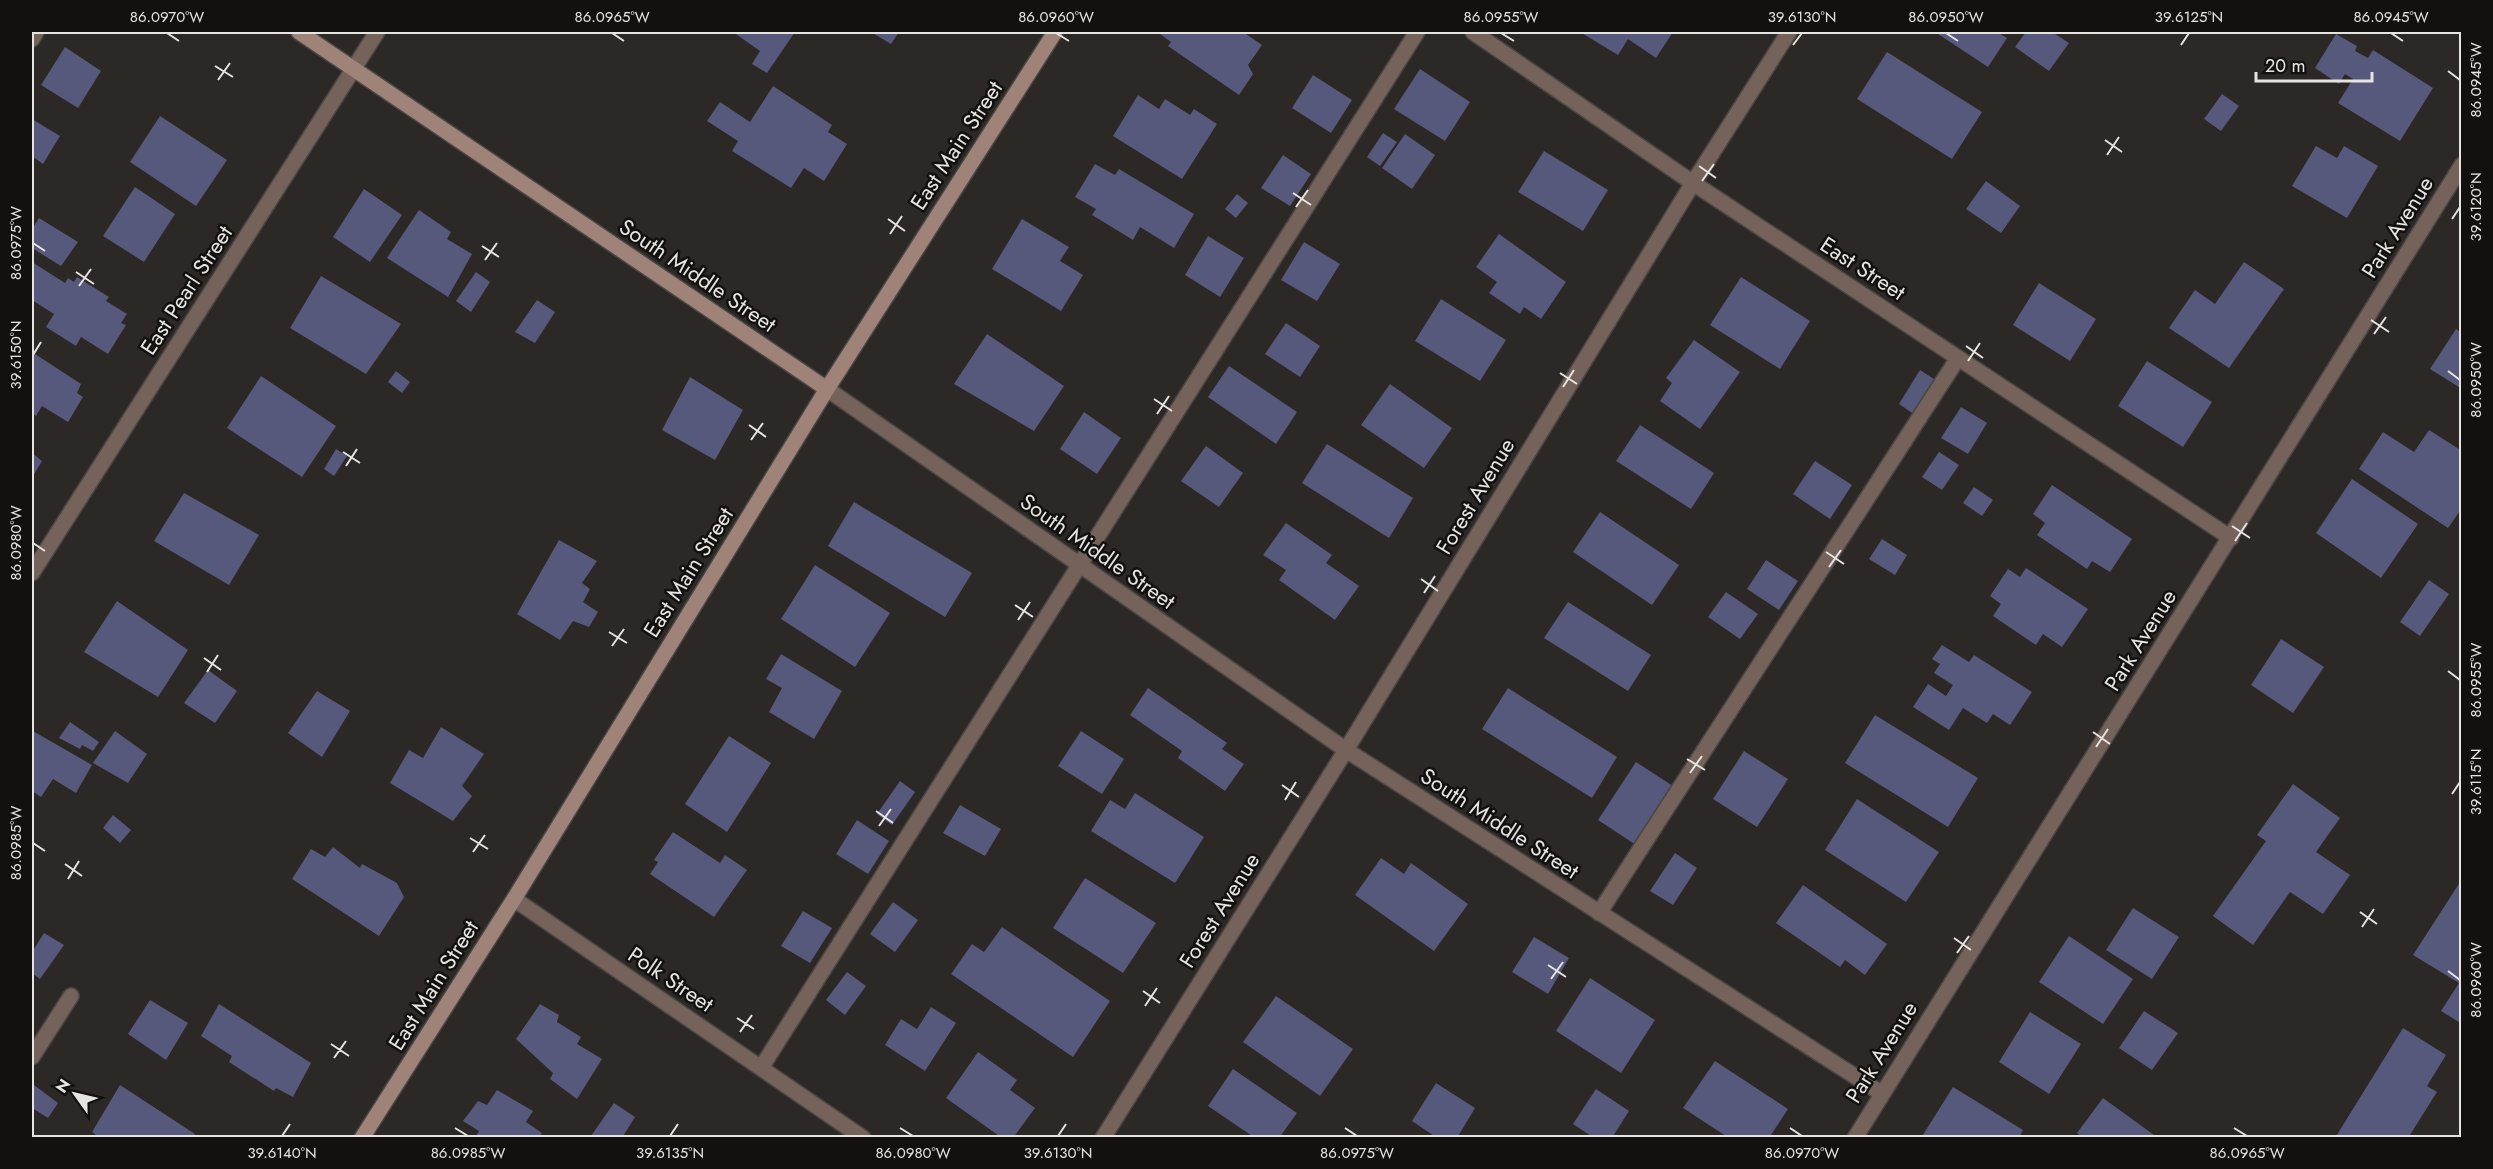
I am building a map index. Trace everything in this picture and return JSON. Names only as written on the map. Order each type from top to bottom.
[{"type":"main road","name":"South Middle Street","points":[[299,32],[827,389]]},
{"type":"main road","name":"East Main Street","points":[[363,1137],[514,899],[827,389],[1055,32]]},
{"type":"street","points":[[32,39],[36,32]]},
{"type":"street","name":"East Pearl Street","points":[[33,568],[377,32]]},
{"type":"street","points":[[761,1068],[1418,32]]},
{"type":"street","name":"East Street","points":[[1473,32],[1693,183],[2231,538]]},
{"type":"street","name":"Forest Avenue","points":[[1103,1137],[1346,750],[1693,183],[1789,32]]},
{"type":"street","name":"Park Avenue","points":[[1855,1137],[2462,165]]},
{"type":"street","points":[[1599,913],[1958,358]]},
{"type":"street","name":"South Middle Street","points":[[827,389],[1346,750],[1881,1094]]},
{"type":"street","name":"Polk Street","points":[[514,899],[863,1137]]},
{"type":"street","points":[[32,1057],[71,996]]},
{"type":"building","points":[[733,32],[795,32],[767,73],[752,64],[760,51]]},
{"type":"building","points":[[871,32],[899,32],[891,44]]},
{"type":"building","points":[[1162,32],[1243,32],[1262,45],[1248,65],[1253,74],[1239,95],[1168,46],[1171,42],[1160,34]]},
{"type":"building","points":[[1580,32],[1673,32],[1656,58],[1628,39],[1618,55]]},
{"type":"building","points":[[1935,32],[1997,32],[2007,38],[1988,67]]},
{"type":"building","points":[[2026,32],[2052,32],[2069,43],[2049,71],[2015,47]]},
{"type":"building","points":[[2336,34],[2357,46],[2355,51],[2368,58],[2373,50],[2433,88],[2400,141],[2338,103],[2353,79],[2345,74],[2339,84],[2315,68]]},
{"type":"building","points":[[65,47],[101,71],[78,108],[41,85]]},
{"type":"building","points":[[1887,52],[1982,112],[1952,159],[1857,99]]},
{"type":"building","points":[[1420,69],[1470,102],[1445,141],[1394,109]]},
{"type":"building","points":[[1313,75],[1352,100],[1331,133],[1292,108]]},
{"type":"building","points":[[773,86],[832,125],[828,132],[847,144],[824,181],[804,168],[791,188],[732,151],[738,141],[707,121],[720,102],[750,122]]},
{"type":"building","points":[[2222,94],[2239,106],[2221,131],[2204,119]]},
{"type":"building","points":[[1138,95],[1159,109],[1165,99],[1190,115],[1194,109],[1217,124],[1182,179],[1113,136]]},
{"type":"building","points":[[160,116],[227,160],[196,206],[130,162]]},
{"type":"building","points":[[32,119],[60,136],[43,164],[32,156]]},
{"type":"building","points":[[1383,133],[1397,142],[1380,166],[1367,157]]},
{"type":"building","points":[[1405,134],[1435,155],[1412,189],[1382,168]]},
{"type":"building","points":[[2316,146],[2337,158],[2344,146],[2378,166],[2347,218],[2292,186]]},
{"type":"building","points":[[1544,151],[1608,190],[1583,231],[1518,192]]},
{"type":"building","points":[[1283,155],[1311,174],[1290,206],[1261,188]]},
{"type":"building","points":[[1095,164],[1115,175],[1119,169],[1194,214],[1174,248],[1140,227],[1133,240],[1092,215],[1096,209],[1075,197]]},
{"type":"building","points":[[1986,181],[2020,206],[2001,233],[1966,209]]},
{"type":"building","points":[[135,187],[175,214],[144,262],[103,236]]},
{"type":"building","points":[[364,189],[402,215],[370,262],[333,237]]},
{"type":"building","points":[[1237,194],[1248,203],[1236,218],[1225,209]]},
{"type":"building","points":[[419,210],[451,232],[447,239],[472,254],[448,297],[387,258]]},
{"type":"building","points":[[39,218],[78,242],[61,266],[32,248],[32,229]]},
{"type":"building","points":[[1022,219],[1069,247],[1060,261],[1083,275],[1061,311],[992,269]]},
{"type":"building","points":[[1499,234],[1566,282],[1541,319],[1524,307],[1520,314],[1489,293],[1497,282],[1476,267]]},
{"type":"building","points":[[1208,236],[1244,258],[1220,297],[1185,275]]},
{"type":"building","points":[[1304,242],[1340,264],[1317,301],[1281,280]]},
{"type":"building","points":[[32,262],[65,283],[68,278],[74,282],[77,277],[109,297],[106,301],[127,314],[121,323],[126,325],[108,354],[81,337],[76,346],[46,327],[54,314],[32,300]]},
{"type":"building","points":[[2244,262],[2284,289],[2229,368],[2169,328],[2195,290],[2215,304]]},
{"type":"building","points":[[476,272],[490,282],[471,312],[456,301]]},
{"type":"building","points":[[321,276],[401,324],[366,374],[290,328]]},
{"type":"building","points":[[1741,277],[1810,321],[1780,369],[1710,325]]},
{"type":"building","points":[[2039,283],[2096,319],[2070,361],[2013,325]]},
{"type":"building","points":[[1441,299],[1506,340],[1480,381],[1415,341]]},
{"type":"building","points":[[537,300],[555,312],[535,343],[515,332]]},
{"type":"building","points":[[1286,323],[1320,346],[1300,377],[1265,354]]},
{"type":"building","points":[[2456,329],[2462,333],[2462,389],[2430,369]]},
{"type":"building","points":[[987,334],[1064,386],[1034,431],[954,384]]},
{"type":"building","points":[[1694,340],[1740,372],[1700,429],[1660,401],[1672,383],[1666,378]]},
{"type":"building","points":[[32,352],[81,384],[77,393],[83,397],[68,422],[42,406],[36,416],[32,413]]},
{"type":"building","points":[[2147,361],[2212,402],[2183,447],[2118,406]]},
{"type":"building","points":[[1229,366],[1297,412],[1276,444],[1208,397]]},
{"type":"building","points":[[1920,370],[1937,381],[1915,415],[1899,404]]},
{"type":"building","points":[[396,371],[410,382],[402,393],[388,382]]},
{"type":"building","points":[[261,376],[336,426],[302,477],[227,428]]},
{"type":"building","points":[[690,377],[743,410],[715,460],[662,430]]},
{"type":"building","points":[[1390,384],[1452,428],[1424,468],[1361,425]]},
{"type":"building","points":[[1961,407],[1987,423],[1968,454],[1941,438]]},
{"type":"building","points":[[1084,412],[1121,438],[1097,474],[1060,449]]},
{"type":"building","points":[[1640,425],[1714,473],[1691,509],[1616,461]]},
{"type":"building","points":[[2429,430],[2462,451],[2462,508],[2448,528],[2359,469],[2383,432],[2414,452]]},
{"type":"building","points":[[1327,444],[1413,498],[1389,538],[1302,483]]},
{"type":"building","points":[[1206,446],[1243,473],[1219,507],[1181,481]]},
{"type":"building","points":[[336,449],[347,456],[334,476],[324,469]]},
{"type":"building","points":[[1939,452],[1959,465],[1942,490],[1922,477]]},
{"type":"building","points":[[32,453],[42,461],[32,478]]},
{"type":"building","points":[[1815,461],[1852,485],[1830,519],[1793,494]]},
{"type":"building","points":[[2352,479],[2418,524],[2381,578],[2316,533]]},
{"type":"building","points":[[2052,485],[2132,539],[2110,572],[2092,561],[2087,569],[2037,535],[2045,523],[2033,514]]},
{"type":"building","points":[[1974,487],[1993,500],[1982,516],[1963,503]]},
{"type":"building","points":[[184,493],[259,535],[229,585],[154,541]]},
{"type":"building","points":[[854,502],[972,573],[945,617],[828,546]]},
{"type":"building","points":[[1600,512],[1679,565],[1652,605],[1573,552]]},
{"type":"building","points":[[1286,523],[1332,555],[1326,563],[1359,586],[1335,620],[1279,580],[1286,570],[1263,555]]},
{"type":"building","points":[[1882,539],[1907,555],[1895,575],[1869,559]]},
{"type":"building","points":[[559,540],[597,561],[582,583],[590,589],[583,602],[598,612],[589,627],[573,621],[560,640],[517,614]]},
{"type":"building","points":[[1766,560],[1798,581],[1779,610],[1747,589]]},
{"type":"building","points":[[815,565],[890,613],[855,667],[781,619]]},
{"type":"building","points":[[2026,568],[2088,609],[2062,647],[2043,634],[2036,645],[1993,616],[2001,604],[1990,596],[2008,569],[2020,577]]},
{"type":"building","points":[[2429,580],[2449,594],[2420,636],[2400,622]]},
{"type":"building","points":[[1726,592],[1758,614],[1740,639],[1708,617]]},
{"type":"building","points":[[117,601],[188,650],[158,697],[84,652]]},
{"type":"building","points":[[1568,602],[1651,655],[1628,691],[1544,638]]},
{"type":"building","points":[[2281,639],[2324,667],[2293,713],[2251,685]]},
{"type":"building","points":[[1942,645],[1969,662],[1974,655],[2032,692],[2010,725],[1993,714],[1987,723],[1963,708],[1949,730],[1913,707],[1928,684],[1946,696],[1953,685],[1934,673],[1940,664],[1932,659]]},
{"type":"building","points":[[781,654],[842,691],[814,739],[769,712],[782,688],[766,679]]},
{"type":"building","points":[[208,670],[237,691],[215,723],[184,703]]},
{"type":"building","points":[[1148,688],[1227,743],[1222,749],[1244,764],[1225,791],[1178,758],[1182,751],[1130,715]]},
{"type":"building","points":[[1508,688],[1617,757],[1592,798],[1482,729]]},
{"type":"building","points":[[317,691],[350,711],[322,757],[288,733]]},
{"type":"building","points":[[1875,715],[1978,778],[1948,827],[1845,763]]},
{"type":"building","points":[[70,722],[99,742],[93,751],[82,745],[80,749],[59,738]]},
{"type":"building","points":[[441,727],[484,754],[462,786],[472,796],[453,821],[390,783],[409,750],[423,758]]},
{"type":"building","points":[[33,731],[92,765],[76,793],[53,779],[41,797],[32,791]]},
{"type":"building","points":[[115,731],[147,754],[128,783],[93,763]]},
{"type":"building","points":[[1081,731],[1124,759],[1102,794],[1058,766]]},
{"type":"building","points":[[729,736],[771,763],[727,832],[685,804]]},
{"type":"building","points":[[1744,751],[1788,779],[1757,827],[1713,799]]},
{"type":"building","points":[[1636,762],[1673,786],[1636,845],[1598,820]]},
{"type":"building","points":[[900,781],[915,792],[892,825],[877,814]]},
{"type":"building","points":[[2293,784],[2340,818],[2316,852],[2350,875],[2323,914],[2290,892],[2253,945],[2213,916],[2266,841],[2257,835]]},
{"type":"building","points":[[1135,793],[1204,837],[1175,883],[1091,831],[1110,800],[1125,809]]},
{"type":"building","points":[[1857,799],[1939,852],[1906,902],[1825,850]]},
{"type":"building","points":[[960,805],[1001,829],[985,856],[943,833]]},
{"type":"building","points":[[113,815],[131,830],[120,843],[103,828]]},
{"type":"building","points":[[857,820],[889,841],[868,874],[836,854]]},
{"type":"building","points":[[673,832],[720,863],[725,855],[747,870],[714,917],[650,874],[658,862],[654,860]]},
{"type":"building","points":[[333,847],[360,868],[362,864],[397,883],[404,897],[379,936],[292,879],[311,849],[325,857]]},
{"type":"building","points":[[1675,853],[1697,868],[1673,905],[1650,891]]},
{"type":"building","points":[[1381,858],[1404,874],[1411,863],[1468,904],[1434,951],[1355,895]]},
{"type":"building","points":[[1085,878],[1156,923],[1123,973],[1053,928]]},
{"type":"building","points":[[2462,879],[2462,1024],[2441,1011],[2459,983],[2413,955]]},
{"type":"building","points":[[1803,885],[1887,944],[1865,975],[1845,960],[1840,967],[1776,923]]},
{"type":"building","points":[[893,902],[918,920],[895,952],[870,934]]},
{"type":"building","points":[[2133,908],[2179,937],[2152,979],[2106,950]]},
{"type":"building","points":[[803,911],[832,928],[810,963],[781,946]]},
{"type":"building","points":[[1002,927],[1110,1001],[1073,1057],[951,974],[972,944],[984,952]]},
{"type":"building","points":[[44,933],[64,945],[40,979],[32,973],[32,952]]},
{"type":"building","points":[[2069,936],[2133,979],[2103,1024],[2039,982]]},
{"type":"building","points":[[1534,937],[1569,958],[1548,994],[1512,972]]},
{"type":"building","points":[[847,972],[866,986],[845,1015],[826,1000]]},
{"type":"building","points":[[1590,978],[1655,1020],[1621,1073],[1556,1031]]},
{"type":"building","points":[[1276,996],[1353,1049],[1320,1096],[1243,1042]]},
{"type":"building","points":[[150,1000],[188,1023],[166,1060],[128,1034]]},
{"type":"building","points":[[219,1004],[311,1063],[293,1097],[276,1088],[274,1091],[229,1062],[232,1056],[201,1036]]},
{"type":"building","points":[[540,1004],[559,1015],[557,1022],[581,1037],[577,1044],[602,1059],[577,1099],[550,1079],[553,1073],[516,1039]]},
{"type":"building","points":[[931,1007],[956,1023],[925,1071],[885,1045],[901,1019],[917,1029]]},
{"type":"building","points":[[2144,1011],[2178,1033],[2152,1070],[2119,1048]]},
{"type":"building","points":[[2030,1012],[2081,1044],[2049,1094],[1999,1062]]},
{"type":"building","points":[[2403,1028],[2446,1055],[2427,1086],[2437,1092],[2408,1138],[2335,1138]]},
{"type":"building","points":[[978,1052],[1017,1080],[1010,1090],[1035,1108],[1013,1138],[1002,1138],[946,1098]]},
{"type":"building","points":[[1715,1061],[1788,1109],[1769,1138],[1729,1138],[1683,1108]]},
{"type":"building","points":[[1233,1069],[1297,1113],[1279,1138],[1255,1138],[1208,1106]]},
{"type":"building","points":[[1436,1083],[1475,1108],[1457,1138],[1437,1138],[1412,1121]]},
{"type":"building","points":[[34,1085],[58,1103],[48,1118],[32,1108]]},
{"type":"building","points":[[120,1085],[195,1134],[193,1138],[100,1138],[92,1132]]},
{"type":"building","points":[[1953,1087],[2023,1130],[2019,1138],[1921,1138]]},
{"type":"building","points":[[1596,1089],[1629,1111],[1612,1138],[1594,1138],[1573,1124]]},
{"type":"building","points":[[497,1090],[533,1111],[526,1122],[542,1133],[539,1138],[475,1138],[479,1131],[463,1121],[478,1101],[487,1105]]},
{"type":"building","points":[[2103,1098],[2154,1135],[2152,1138],[2083,1138],[2077,1133]]},
{"type":"building","points":[[614,1103],[635,1117],[622,1138],[591,1136]]}]
